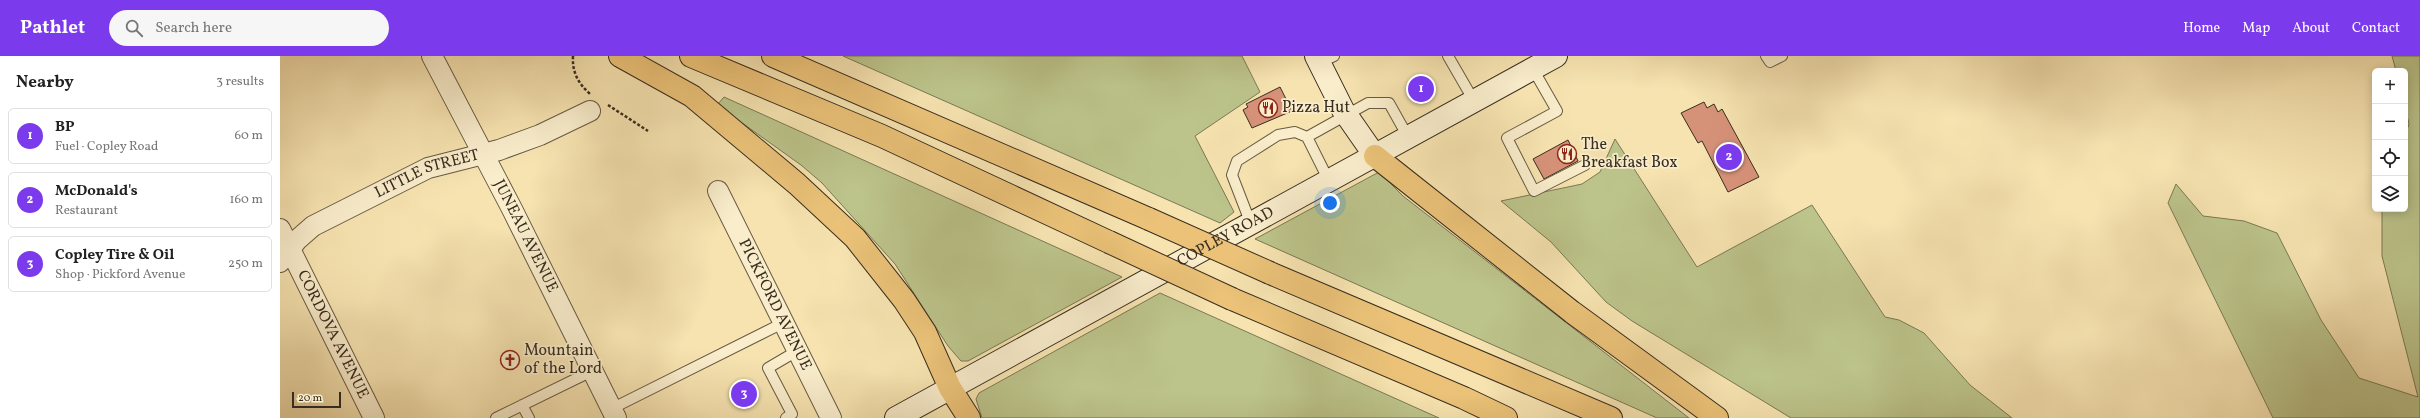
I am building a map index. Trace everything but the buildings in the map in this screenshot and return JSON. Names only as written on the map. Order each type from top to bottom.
[{"type":"highway","points":[[620,56],[692,96],[807,192],[855,238],[904,300],[924,332],[950,388],[969,418]]},
{"type":"highway","points":[[691,56],[882,136],[1232,299],[1464,398],[1506,418]]},
{"type":"highway","points":[[773,56],[1150,219],[1270,273],[1611,418]]},
{"type":"highway","points":[[1375,156],[1572,312],[1717,418]]},
{"type":"main road","name":"COPLEY ROAD","points":[[896,418],[1556,56]]},
{"type":"main road","points":[[1323,58],[1346,115],[1375,156]]},
{"type":"street","name":"JUNEAU AVENUE","points":[[432,56],[481,153],[512,209],[614,413]]},
{"type":"street","name":"LITTLE STREET","points":[[285,256],[297,240],[313,226],[428,168],[481,153],[499,150],[540,135],[590,111]]},
{"type":"street","name":"PICKFORD AVENUE","points":[[718,191],[831,418]]},
{"type":"street","name":"CORDOVA AVENUE","points":[[280,229],[285,256],[374,418]]},
{"type":"lane","points":[[1448,56],[1474,101]]},
{"type":"lane","points":[[1766,56],[1770,62],[1782,56]]},
{"type":"lane","points":[[1533,69],[1557,111],[1507,138],[1534,191],[1585,165]]},
{"type":"lane","points":[[1307,137],[1368,103],[1389,103],[1408,137]]},
{"type":"lane","points":[[1251,224],[1232,175],[1236,162],[1278,135],[1295,132],[1307,137],[1329,181]]},
{"type":"lane","points":[[614,413],[783,323]]},
{"type":"lane","points":[[786,418],[792,414],[768,368],[797,351]]},
{"type":"lane","points":[[496,418],[592,370]]},
{"type":"lane","points":[[522,405],[529,418]]},
{"type":"green space","points":[[843,56],[1242,56],[1260,92],[1195,136],[1234,212],[1220,223]]},
{"type":"green space","points":[[2392,56],[2420,56],[2420,418],[2273,418],[2168,203],[2176,184],[2203,216],[2244,221],[2277,233],[2321,320],[2359,378],[2418,397],[2382,256],[2382,212],[2408,212],[2408,68],[2395,68]]},
{"type":"green space","points":[[724,97],[1122,277],[968,361],[961,361],[948,346],[895,264],[822,183],[801,165],[717,105]]},
{"type":"green space","points":[[1615,139],[1697,267],[1812,205],[1885,317],[1899,320],[1924,333],[1970,385],[2012,418],[1791,418],[1632,321],[1606,302],[1551,242],[1501,201],[1582,184],[1600,172]]},
{"type":"green space","points":[[1379,172],[1403,196],[1689,418],[1657,418],[1255,239]]},
{"type":"green space","points":[[1160,293],[1439,418],[982,418],[976,399],[979,393]]},
{"type":"place","name":"BP","points":[[1421,89]]},
{"type":"place","name":"Pizza Hut","points":[[1268,108]]},
{"type":"place","name":"The Breakfast Box","points":[[1567,154]]},
{"type":"place","name":"McDonald's","points":[[1729,157]]},
{"type":"place","name":"Mountain of the Lord","points":[[510,360]]},
{"type":"place","name":"Copley Tire & Oil","points":[[744,394]]}]
